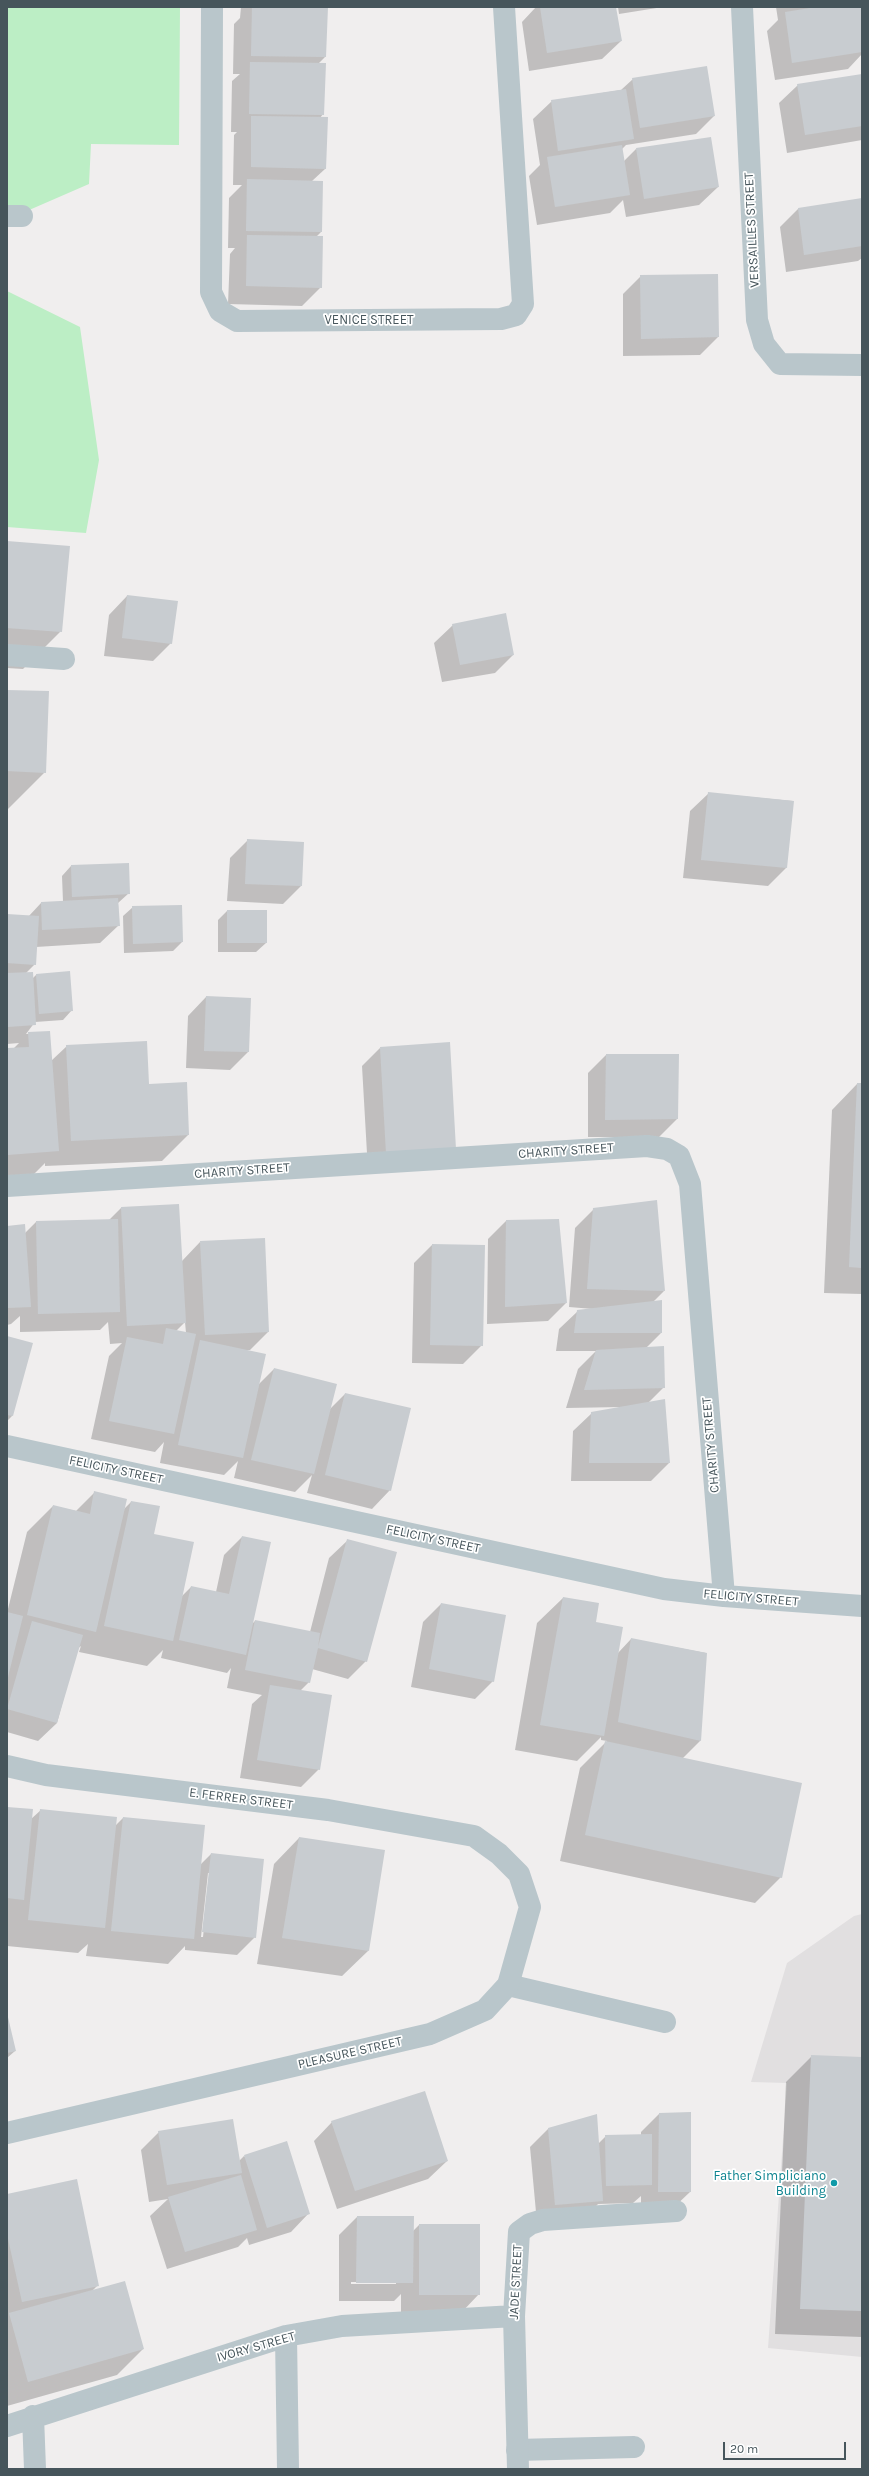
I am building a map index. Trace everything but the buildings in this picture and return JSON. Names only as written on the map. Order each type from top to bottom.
[{"type":"street","name":"VENICE STREET","points":[[212,7],[211,292],[220,311],[237,320],[244,320],[501,318],[516,315],[523,304],[504,7]]},
{"type":"street","name":"VERSAILLES STREET","points":[[742,7],[757,320],[764,344],[780,364],[862,365]]},
{"type":"street","points":[[7,655],[64,659]]},
{"type":"street","name":"CHARITY STREET","points":[[7,1186],[648,1146],[667,1149],[679,1156],[690,1184],[724,1596]]},
{"type":"street","name":"FELICITY STREET","points":[[7,1446],[664,1589],[724,1596],[862,1606]]},
{"type":"street","name":"E. FERRER STREET","points":[[7,1766],[46,1775],[328,1810],[474,1836]]},
{"type":"street","name":"PLEASURE STREET","points":[[7,2133],[430,2034],[485,2010],[508,1985],[530,1907],[519,1874],[499,1854],[474,1836]]},
{"type":"street","points":[[508,1985],[665,2022]]},
{"type":"street","name":"JADE STREET","points":[[518,2460],[514,2316],[519,2232],[530,2224],[543,2220],[676,2211]]},
{"type":"street","name":"IVORY STREET","points":[[7,2426],[33,2416],[286,2336],[342,2326],[514,2316]]},
{"type":"street","points":[[286,2336],[288,2469]]},
{"type":"street","points":[[33,2416],[35,2469]]},
{"type":"street","points":[[518,2460],[634,2447]]},
{"type":"shaded area","points":[[862,1914],[862,2357],[768,2348],[787,2083],[751,2082],[787,1963],[854,1916]]},
{"type":"green space","points":[[7,7],[180,7],[179,145],[91,144],[89,184],[20,214],[7,214]]},
{"type":"green space","points":[[7,291],[80,327],[99,460],[86,533],[7,527]]},
{"type":"place","name":"Father Simpliciano Building","points":[[834,2183]]}]
